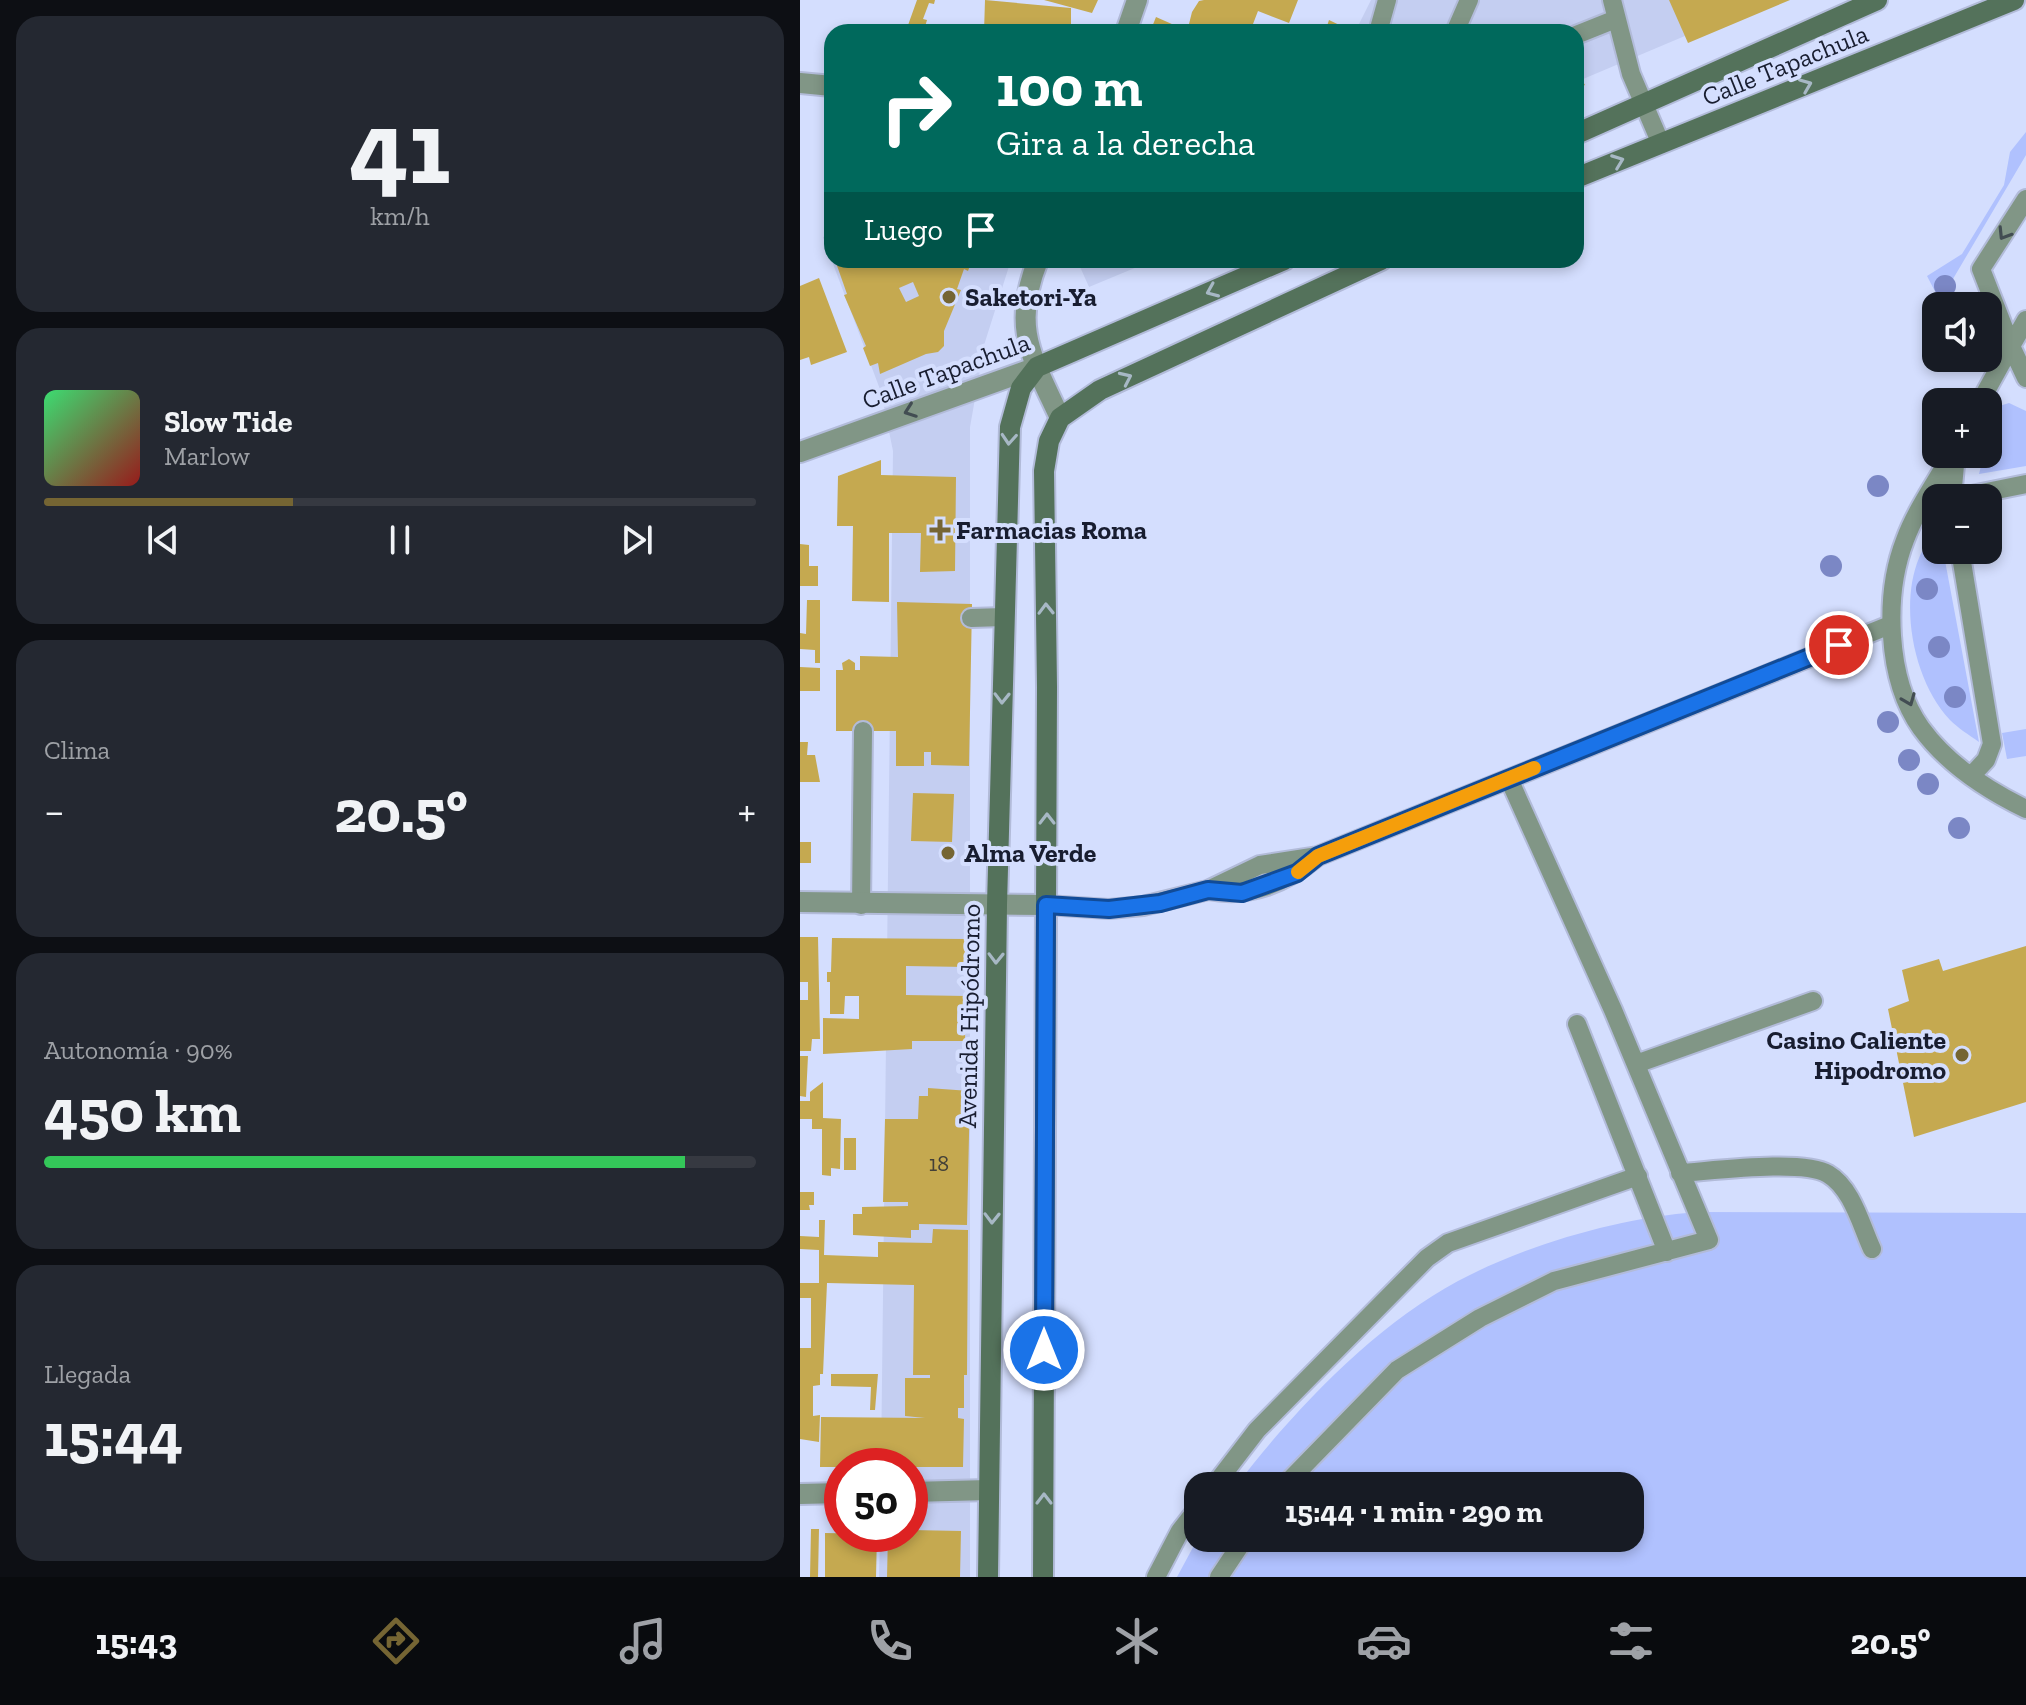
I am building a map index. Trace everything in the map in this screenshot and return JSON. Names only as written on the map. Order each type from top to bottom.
[{"type":"main road","name":"Calle Tapachula","points":[[1584,131],[1877,0]]},
{"type":"main road","name":"Calle Tapachula","points":[[1584,175],[2014,0]]},
{"type":"main road","name":"Calle Tapachula","points":[[1037,367],[1266,268]]},
{"type":"main road","points":[[1043,1577],[1044,471],[1049,441],[1060,418],[1100,390],[1364,268]]},
{"type":"main road","name":"Avenida Hipódromo","points":[[988,1577],[997,905],[1010,427],[1021,388],[1037,367]]},
{"type":"street","points":[[1129,24],[1137,0]]},
{"type":"street","points":[[800,83],[824,85]]},
{"type":"street","points":[[1035,268],[1028,285],[1024,320],[1027,347],[1060,418]]},
{"type":"street","name":"Calle Tapachula","points":[[800,452],[1037,367]]},
{"type":"street","points":[[800,902],[1046,905]]},
{"type":"street","points":[[928,1492],[989,1490]]},
{"type":"street","points":[[800,1494],[824,1493]]},
{"type":"lane","points":[[1380,24],[1387,0]]},
{"type":"lane","points":[[1458,24],[1469,0]]},
{"type":"lane","points":[[1612,0],[1631,74],[1661,144]]},
{"type":"lane","points":[[1584,32],[1616,19]]},
{"type":"lane","points":[[2026,199],[1981,269],[2026,378]]},
{"type":"lane","points":[[1988,388],[2026,320]]},
{"type":"lane","points":[[1946,468],[1905,540],[1893,587],[1890,625],[1899,678],[1919,726],[1971,776],[2026,809]]},
{"type":"lane","points":[[2002,489],[2026,484]]},
{"type":"lane","points":[[1962,564],[1992,744],[1986,760],[1971,776]]},
{"type":"lane","points":[[971,618],[1004,617]]},
{"type":"lane","points":[[1046,905],[1109,909],[1143,906],[1208,890],[1234,893],[1260,889],[1297,873],[1318,856],[1890,625]]},
{"type":"lane","points":[[861,905],[863,731]]},
{"type":"lane","points":[[1298,1472],[1397,1370],[1480,1318],[1554,1281],[1709,1240],[1636,1064],[1509,779]]},
{"type":"lane","points":[[1636,1064],[1813,1001]]},
{"type":"lane","points":[[1577,1024],[1667,1252]]},
{"type":"lane","points":[[1680,1173],[1808,1167],[1829,1175],[1847,1193],[1872,1249]]},
{"type":"lane","points":[[1225,1472],[1257,1430],[1427,1258],[1448,1243],[1638,1176]]},
{"type":"lane","points":[[1156,1577],[1184,1526]]},
{"type":"lane","points":[[1219,1577],[1236,1552]]},
{"type":"shaded area","points":[[1371,0],[1770,0],[1584,79],[1584,24],[1359,24]]},
{"type":"shaded area","points":[[2026,132],[2026,155],[1945,292],[1935,292],[1927,276],[1962,254],[2004,185],[2010,152]]},
{"type":"shaded area","points":[[835,268],[1008,268],[985,342],[970,427],[970,1577],[879,1577],[880,1552],[928,1552],[928,1448],[881,1448],[893,451],[881,392]]},
{"type":"shaded area","points":[[1081,268],[1135,268],[1089,287]]},
{"type":"shaded area","points":[[2009,403],[2026,411],[2026,466],[1979,474],[1980,468],[2002,468],[2002,405]]},
{"type":"shaded area","points":[[1922,552],[1922,564],[1946,564],[1979,742],[1953,723],[1938,704],[1919,665],[1910,598]]},
{"type":"shaded area","points":[[2026,729],[2026,756],[2007,759],[2002,733]]},
{"type":"shaded area","points":[[1697,1212],[2026,1213],[2026,1577],[1177,1577],[1190,1552],[1644,1552],[1644,1472],[1247,1472],[1337,1372],[1396,1321],[1458,1281],[1544,1244],[1667,1215]]},
{"type":"building","points":[[917,0],[935,0],[934,4],[929,3],[923,19],[927,20],[926,24],[908,24]]},
{"type":"building","points":[[985,0],[1071,8],[1071,24],[984,24]]},
{"type":"building","points":[[1044,0],[1098,0],[1092,13]]},
{"type":"building","points":[[1298,0],[1289,23],[1258,11],[1253,24],[1189,24],[1199,1]]},
{"type":"building","points":[[1669,0],[1790,0],[1688,43]]},
{"type":"building","points":[[1156,17],[1172,24],[1153,24]]},
{"type":"building","points":[[838,268],[969,268],[968,271],[964,269],[957,289],[961,290],[944,331],[944,346],[938,352],[880,374],[878,363],[870,366],[863,348],[866,346],[844,295],[847,294]],"holes":[[[913,282],[919,296],[906,302],[899,288]]]},
{"type":"building","points":[[819,278],[847,352],[811,365],[809,357],[800,360],[800,286]]},
{"type":"building","points":[[881,460],[881,475],[956,477],[955,571],[920,572],[921,533],[889,533],[889,602],[852,601],[853,526],[837,526],[838,476]]},
{"type":"building","points":[[800,544],[809,545],[809,566],[818,566],[818,586],[800,586]]},
{"type":"building","points":[[807,600],[820,600],[820,663],[815,663],[815,650],[800,649],[800,633],[806,634]]},
{"type":"building","points":[[897,602],[972,604],[969,766],[931,765],[931,752],[924,752],[924,766],[896,766],[896,731],[836,731],[836,670],[843,670],[842,663],[849,659],[855,663],[855,670],[860,670],[860,656],[898,657]]},
{"type":"building","points":[[800,667],[820,668],[820,691],[800,691]]},
{"type":"building","points":[[800,742],[808,742],[807,755],[815,755],[820,782],[800,782]]},
{"type":"building","points":[[913,793],[954,794],[952,842],[911,841]]},
{"type":"building","points":[[800,842],[811,842],[811,863],[800,863]]},
{"type":"building","points":[[800,937],[818,937],[820,1039],[812,1039],[811,1051],[800,1051],[800,1000],[808,1000],[808,982],[800,982]]},
{"type":"building","points":[[832,938],[967,939],[967,967],[906,966],[906,995],[966,996],[965,1041],[912,1041],[912,1049],[823,1054],[823,1018],[859,1019],[859,996],[845,996],[844,1014],[830,1014],[827,972],[831,972]]},
{"type":"building","name":"Casino Caliente Hipodromo","points":[[2026,946],[2026,1102],[1914,1137],[1888,1009],[1909,1001],[1902,970],[1939,959],[1943,971]]},
{"type":"building","points":[[800,1056],[808,1056],[806,1097],[800,1096]]},
{"type":"building","points":[[823,1082],[823,1118],[841,1119],[840,1169],[831,1168],[831,1176],[822,1175],[822,1129],[812,1129],[812,1119],[800,1119],[800,1101],[810,1101],[810,1092]]},
{"type":"building","points":[[928,1088],[970,1091],[967,1225],[919,1224],[919,1230],[911,1230],[911,1238],[853,1235],[853,1214],[862,1214],[862,1207],[908,1206],[908,1202],[883,1202],[885,1119],[918,1119],[919,1096],[928,1096]]},
{"type":"building","points":[[844,1138],[856,1138],[856,1170],[844,1170]]},
{"type":"building","points":[[800,1192],[814,1192],[814,1205],[809,1205],[810,1210],[800,1210]]},
{"type":"building","points":[[819,1220],[825,1220],[824,1255],[878,1257],[878,1242],[932,1243],[933,1229],[968,1230],[967,1375],[964,1375],[964,1408],[958,1408],[958,1418],[964,1419],[963,1467],[928,1467],[928,1448],[824,1448],[824,1467],[820,1467],[821,1417],[925,1418],[905,1416],[905,1378],[930,1378],[930,1375],[913,1375],[914,1285],[827,1283],[823,1374],[820,1374],[820,1385],[813,1386],[813,1416],[820,1415],[819,1442],[800,1439],[800,1348],[811,1348],[811,1298],[800,1298],[800,1283],[819,1283],[819,1250],[800,1249],[800,1236],[819,1237]]},
{"type":"building","points":[[831,1374],[878,1374],[875,1410],[870,1410],[871,1387],[831,1386]]},
{"type":"building","points":[[811,1529],[819,1529],[818,1577],[810,1577]]},
{"type":"building","points":[[928,1530],[961,1531],[960,1577],[887,1577],[888,1552],[928,1552]]},
{"type":"building","points":[[825,1552],[877,1552],[876,1577],[825,1577]]},
{"type":"slow traffic","points":[[1298,872],[1318,856],[1534,768]]},
{"type":"place","name":"Saketori-Ya","points":[[949,297]]},
{"type":"place","name":"Farmacias Roma","points":[[940,530]]},
{"type":"place","name":"Alma Verde","points":[[948,853]]},
{"type":"place","name":"Casino Caliente Hipodromo","points":[[1962,1055]]},
{"type":"route","points":[[1044,1350],[1046,905],[1109,909],[1176,900],[1208,890],[1242,893],[1260,889],[1297,873],[1318,856],[1839,645]]}]
